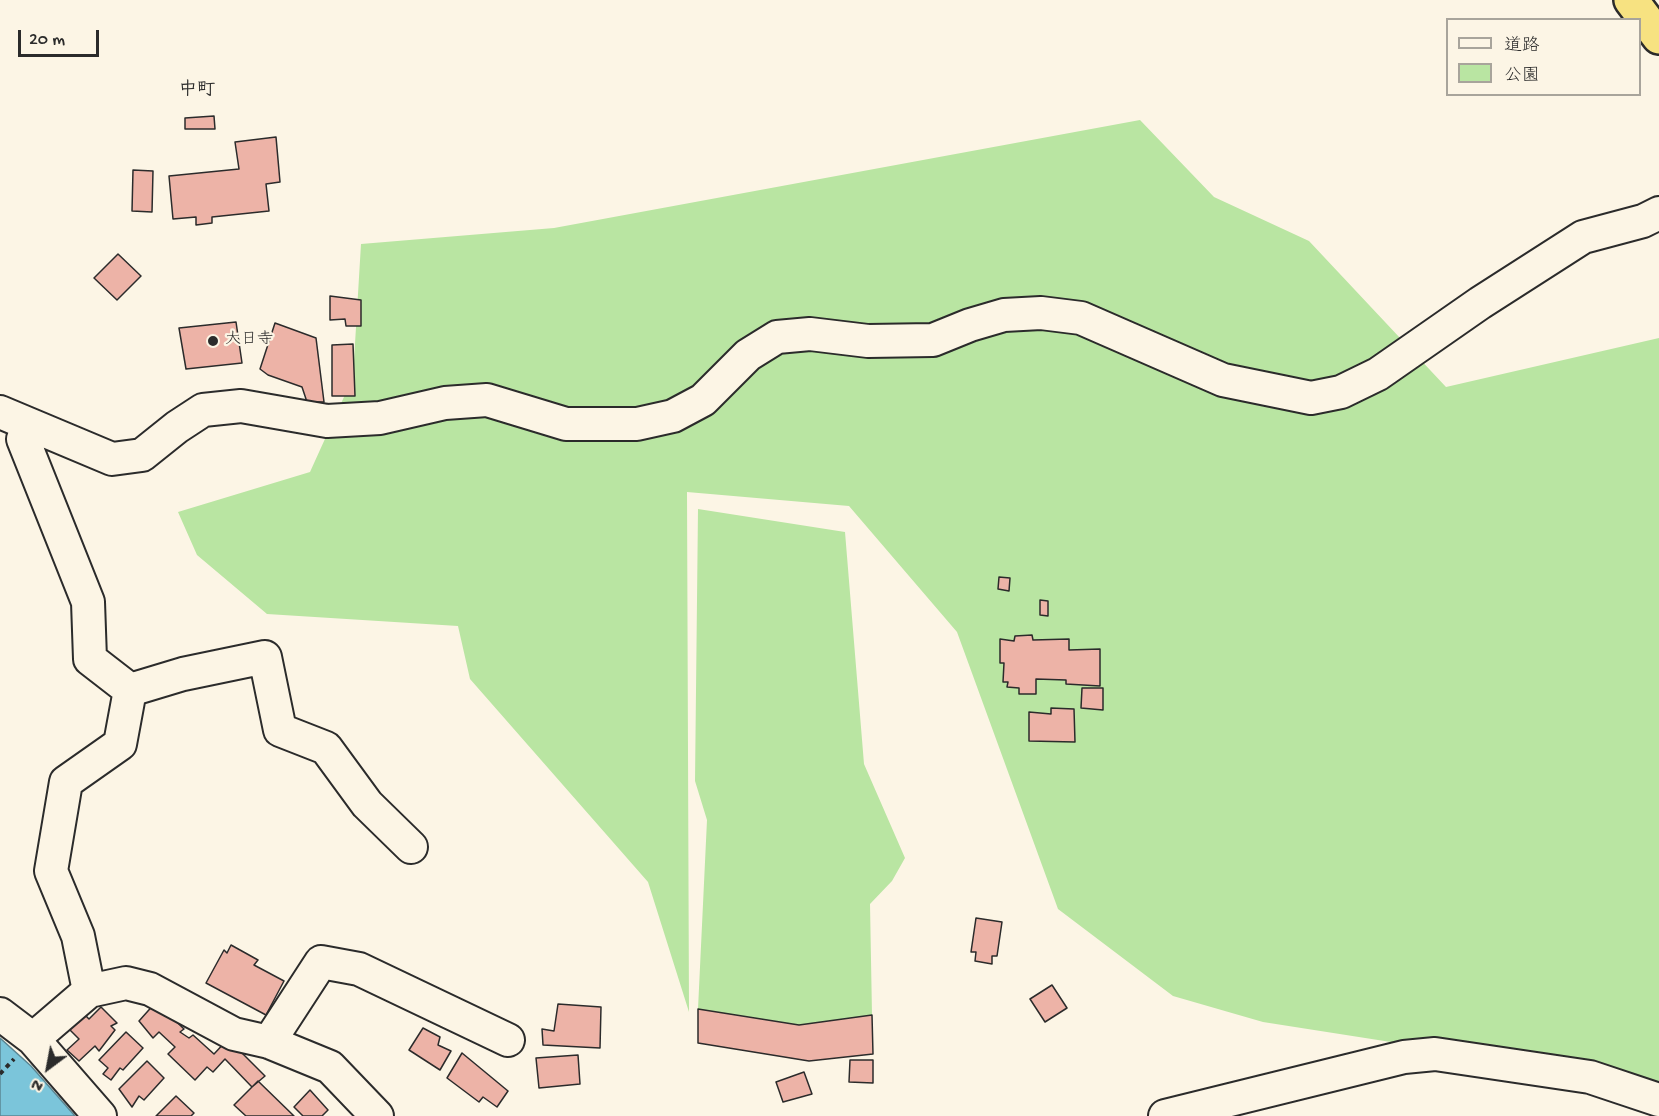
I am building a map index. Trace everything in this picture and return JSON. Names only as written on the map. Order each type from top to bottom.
[{"type":"highway","points":[[1630,0],[1659,37]]},
{"type":"street","points":[[0,412],[112,459],[142,455],[203,410],[241,406],[327,422],[380,418],[445,403],[486,400],[566,424],[638,424],[673,416],[704,400],[748,355],[777,337],[810,334],[868,341],[933,340],[970,325],[1004,315],[1041,313],[1082,318],[1223,380],[1311,398],[1341,392],[1378,374],[1480,303],[1583,237],[1643,221],[1659,213]]},
{"type":"street","points":[[22,439],[87,602],[90,659],[130,690]]},
{"type":"street","points":[[130,690],[183,674],[265,657],[280,730],[327,748],[367,804],[411,847]]},
{"type":"street","points":[[89,991],[78,936],[51,871],[66,782],[120,744],[130,690]]},
{"type":"street","points":[[269,1042],[321,962],[359,969],[508,1040]]},
{"type":"street","points":[[33,1039],[89,991],[126,983],[150,989],[234,1034],[269,1042],[330,1067],[377,1116]]},
{"type":"street","points":[[0,1014],[33,1039],[100,1116]]},
{"type":"street","points":[[1165,1116],[1404,1057],[1435,1054],[1590,1077],[1659,1100]]},
{"type":"green space","points":[[1140,120],[1214,197],[1309,241],[1446,387],[1659,338],[1659,1084],[1263,1022],[1173,996],[1058,909],[957,632],[849,506],[687,492],[689,1012],[648,882],[470,679],[458,626],[267,614],[197,555],[178,512],[310,472],[353,377],[361,244],[554,228]]},
{"type":"green space","points":[[698,509],[845,532],[864,764],[905,858],[892,881],[870,904],[872,1015],[799,1025],[698,1009],[707,820],[695,781]]},
{"type":"water","points":[[0,1038],[31,1066],[75,1116],[0,1116]]},
{"type":"building","points":[[214,116],[215,129],[185,129],[185,118]]},
{"type":"building","points":[[276,137],[280,182],[266,184],[269,211],[212,217],[212,223],[196,225],[196,217],[173,219],[169,176],[239,169],[235,142]]},
{"type":"building","points":[[133,170],[153,171],[152,212],[132,211]]},
{"type":"building","points":[[118,254],[141,276],[117,300],[94,278]]},
{"type":"building","points":[[330,296],[361,300],[361,326],[346,326],[345,319],[330,320]]},
{"type":"building","points":[[236,322],[242,363],[186,369],[179,328]]},
{"type":"building","points":[[275,323],[316,338],[324,402],[307,402],[302,387],[268,375],[260,369]]},
{"type":"building","points":[[353,344],[355,396],[332,396],[332,345]]},
{"type":"building","points":[[999,577],[1010,578],[1009,591],[998,589]]},
{"type":"building","points":[[1040,600],[1048,601],[1048,616],[1040,615]]},
{"type":"building","points":[[1032,635],[1033,640],[1069,639],[1069,650],[1100,649],[1100,686],[1066,684],[1066,680],[1036,679],[1036,694],[1019,694],[1019,688],[1007,687],[1008,682],[1003,682],[1004,663],[1000,663],[1000,639],[1014,641],[1015,636]]},
{"type":"building","points":[[1082,688],[1103,688],[1103,710],[1081,708]]},
{"type":"building","points":[[1051,708],[1074,709],[1075,742],[1029,741],[1029,712],[1051,714]]},
{"type":"building","points":[[976,918],[1002,922],[997,956],[992,956],[992,964],[975,961],[976,952],[971,952]]},
{"type":"building","points":[[231,945],[258,960],[254,965],[284,981],[266,1015],[206,983],[224,950],[227,953]]},
{"type":"building","points":[[1052,985],[1067,1008],[1045,1022],[1030,999]]},
{"type":"building","points":[[156,1002],[184,1029],[180,1032],[189,1038],[193,1035],[214,1054],[228,1039],[265,1076],[252,1087],[225,1059],[213,1072],[207,1067],[195,1080],[168,1054],[175,1047],[159,1032],[153,1038],[139,1021]]},
{"type":"building","points":[[558,1004],[601,1007],[600,1048],[543,1045],[542,1029],[554,1031]]},
{"type":"building","points":[[101,1007],[117,1023],[111,1026],[115,1030],[99,1051],[95,1046],[79,1061],[67,1050],[79,1039],[66,1026],[84,1014],[89,1019]]},
{"type":"building","points":[[698,1009],[799,1025],[872,1015],[873,1054],[809,1061],[698,1043]]},
{"type":"building","points":[[423,1028],[440,1037],[438,1045],[451,1051],[440,1070],[409,1050]]},
{"type":"building","points":[[126,1032],[143,1048],[123,1070],[120,1068],[111,1080],[103,1074],[108,1068],[99,1060]]},
{"type":"building","points":[[462,1053],[508,1091],[497,1107],[483,1097],[479,1102],[447,1078]]},
{"type":"building","points":[[578,1055],[580,1084],[539,1088],[536,1058]]},
{"type":"building","points":[[850,1060],[873,1060],[873,1083],[849,1082]]},
{"type":"building","points":[[147,1061],[164,1078],[144,1100],[139,1096],[132,1107],[119,1089]]},
{"type":"building","points":[[804,1072],[812,1094],[783,1102],[776,1082]]},
{"type":"building","points":[[258,1081],[294,1116],[246,1116],[234,1105]]},
{"type":"building","points":[[310,1090],[328,1110],[322,1116],[303,1116],[294,1107]]},
{"type":"building","points":[[176,1096],[194,1113],[191,1116],[156,1116]]},
{"type":"place","name":"大日寺","points":[[213,341]]},
{"type":"district","name":"中町","points":[[197,91]]}]
